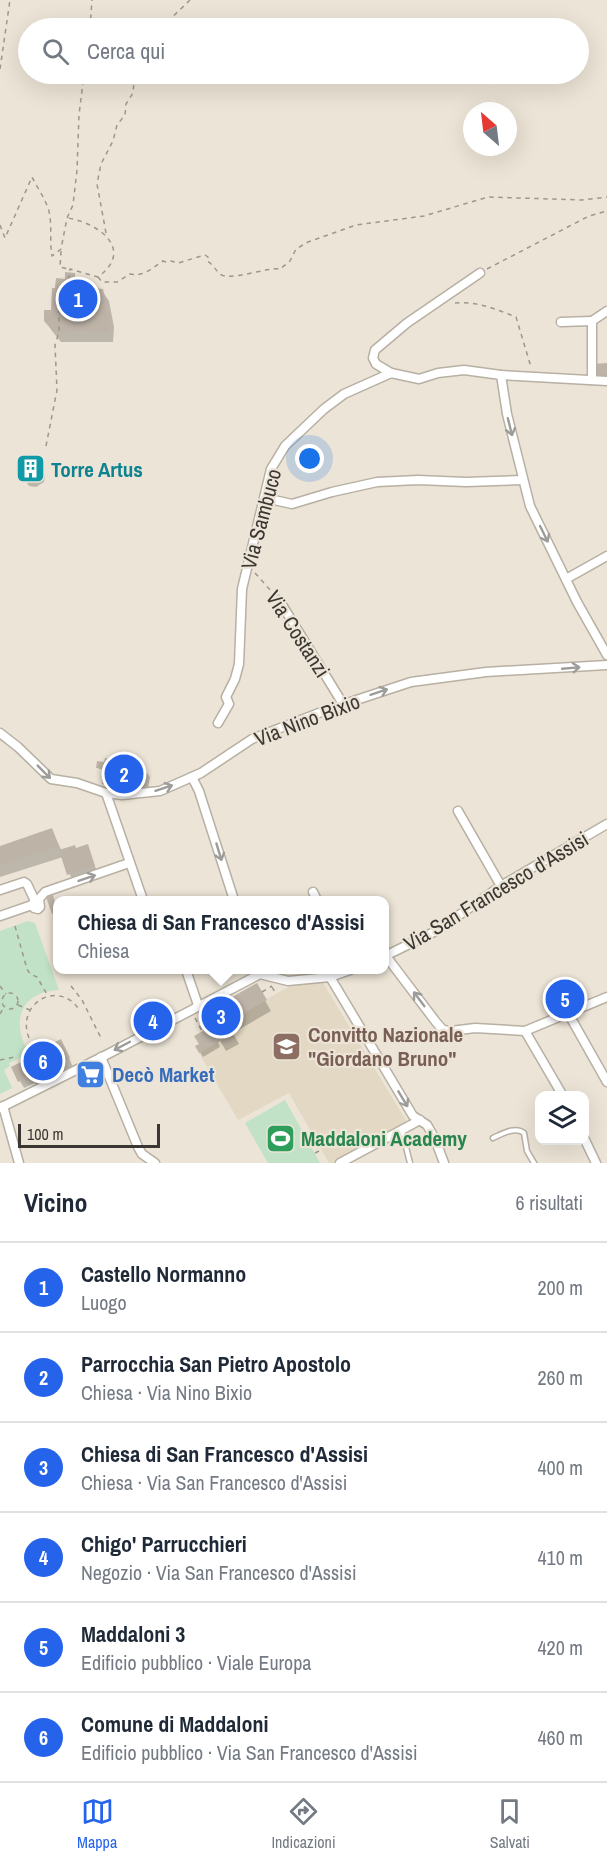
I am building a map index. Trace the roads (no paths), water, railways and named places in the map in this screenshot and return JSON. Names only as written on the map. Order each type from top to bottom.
[{"type":"street","points":[[480,273],[407,323],[375,350],[373,358],[376,364],[391,373],[419,379],[438,373],[464,370],[501,375],[607,381]]},
{"type":"street","points":[[561,322],[592,321],[607,311]]},
{"type":"street","points":[[592,321],[592,380]]},
{"type":"street","name":"Via Sambuco","points":[[218,723],[229,704],[226,697],[239,664],[242,589],[272,469],[285,446],[324,409],[344,394],[391,373]]},
{"type":"street","points":[[501,375],[507,414],[530,506],[607,655]]},
{"type":"street","points":[[265,498],[292,504],[378,482],[523,480]]},
{"type":"street","points":[[566,579],[607,556]]},
{"type":"street","name":"Via Costanzi","points":[[279,600],[343,704]]},
{"type":"street","name":"Via Nino Bixio","points":[[0,733],[51,779],[122,795],[160,791],[201,773],[252,739],[411,681],[486,672],[607,665]]},
{"type":"street","points":[[192,777],[233,896]]},
{"type":"street","points":[[106,793],[141,896]]},
{"type":"street","points":[[458,811],[501,886]]},
{"type":"street","name":"Via San Francesco d'Assisi","points":[[389,954],[436,931],[501,886],[607,824]]},
{"type":"street","points":[[0,916],[36,903],[45,892],[129,863]]},
{"type":"street","points":[[0,890],[24,882],[36,903]]},
{"type":"street","points":[[313,892],[315,896]]},
{"type":"street","points":[[389,961],[443,1030],[493,1028],[525,1031],[607,997]]},
{"type":"street","points":[[187,974],[194,1008]]},
{"type":"street","points":[[19,1163],[1,1107],[101,1057],[255,974]]},
{"type":"street","points":[[265,974],[288,981],[330,977],[338,974]]},
{"type":"street","points":[[330,977],[413,1116],[427,1125],[444,1163]]},
{"type":"street","points":[[568,1013],[607,1082]]},
{"type":"street","points":[[525,1031],[561,1091]]},
{"type":"street","points":[[101,1057],[138,1147],[142,1154],[155,1163]]},
{"type":"street","points":[[340,1163],[355,1159],[420,1120]]},
{"type":"street","points":[[588,1145],[596,1163]]},
{"type":"lane","points":[[402,1130],[410,1163]]},
{"type":"lane","points":[[493,1138],[512,1130],[524,1132],[527,1151],[534,1163]]},
{"type":"place","name":"Castello Normanno","points":[[78,299]]},
{"type":"place","name":"Torre Artus","points":[[30,469]]},
{"type":"place","name":"Parrocchia San Pietro Apostolo","points":[[124,774]]},
{"type":"place","name":"Maddaloni 3","points":[[565,999]]},
{"type":"place","name":"Chiesa di San Francesco d'Assisi","points":[[221,1016]]},
{"type":"place","name":"Chigo' Parrucchieri","points":[[153,1021]]},
{"type":"place","name":"Convitto Nazionale \"Giordano Bruno\"","points":[[287,1046]]},
{"type":"place","name":"Comune di Maddaloni","points":[[43,1061]]},
{"type":"place","name":"Decò Market","points":[[91,1074]]},
{"type":"place","name":"Maddaloni Academy","points":[[280,1138]]}]
